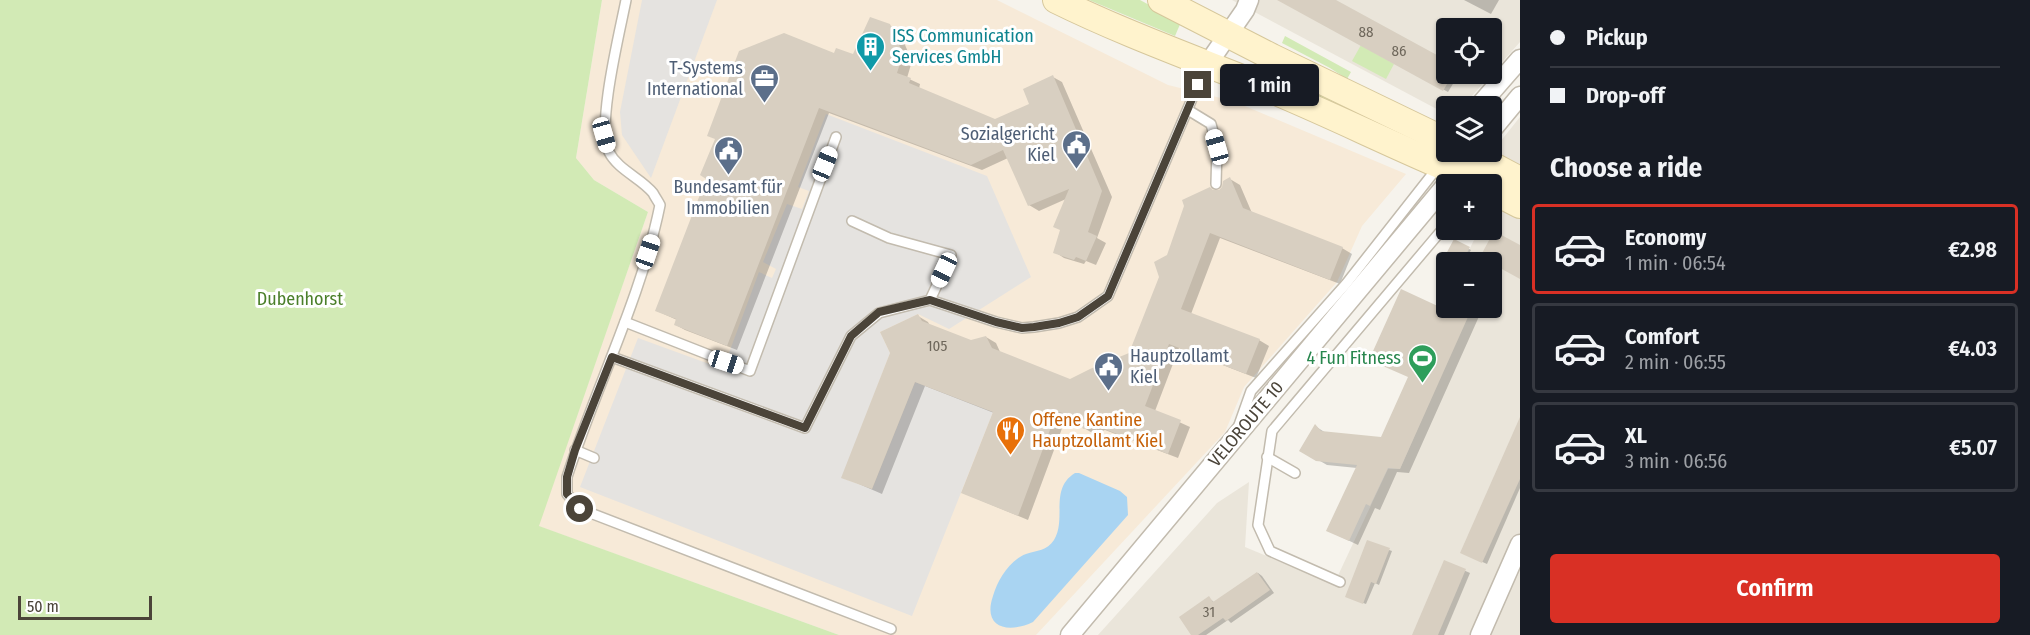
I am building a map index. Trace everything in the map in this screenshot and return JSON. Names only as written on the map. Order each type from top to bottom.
[{"type":"main road","points":[[1056,0],[1099,21],[1242,78],[1444,164]]},
{"type":"main road","points":[[1161,0],[1228,35],[1462,174]]},
{"type":"main road","points":[[1486,162],[1520,180]]},
{"type":"main road","points":[[1502,196],[1520,205]]},
{"type":"street","points":[[1207,65],[1245,10],[1249,0]]},
{"type":"street","points":[[1488,96],[1520,59]]},
{"type":"street","points":[[1502,117],[1520,96]]},
{"type":"street","name":"VELOROUTE 10","points":[[1070,635],[1234,439],[1444,164]]},
{"type":"street","points":[[1480,635],[1520,544]]},
{"type":"lane","points":[[626,0],[605,113],[604,135],[609,153],[628,173],[652,192],[660,205],[654,236],[625,322],[575,450],[567,477],[567,494],[580,509],[891,629]]},
{"type":"lane","points":[[612,357],[805,428],[851,336],[879,312],[930,300],[996,322],[1022,328],[1059,323],[1078,317],[1108,296],[1207,65]]},
{"type":"lane","points":[[1188,110],[1211,124],[1217,147],[1216,184]]},
{"type":"lane","points":[[625,322],[750,370],[836,137]]},
{"type":"lane","points":[[852,221],[889,238],[951,255],[930,300]]},
{"type":"lane","points":[[1340,582],[1270,551],[1258,525],[1272,431],[1436,237]]},
{"type":"lane","points":[[575,450],[594,458]]},
{"type":"lane","points":[[1267,457],[1295,473]]},
{"type":"shaded area","points":[[602,0],[997,0],[1168,85],[1233,101],[1406,174],[1362,226],[1337,282],[1244,387],[1225,432],[1036,635],[839,635],[538,526],[648,212],[594,180],[576,158]]},
{"type":"shaded area","points":[[642,0],[717,0],[651,178],[622,135],[620,112]]},
{"type":"shaded area","points":[[1232,0],[1520,0],[1520,42],[1502,62],[1502,18],[1436,18],[1436,84],[1483,84],[1472,96],[1436,96],[1436,109]]},
{"type":"shaded area","points":[[826,114],[987,176],[1031,277],[949,329],[918,314],[880,332],[890,353],[842,478],[872,489],[915,382],[993,412],[912,616],[580,487],[638,338],[723,369],[759,272],[772,278],[776,269],[763,262],[787,204],[802,209],[809,191],[798,187]]},
{"type":"shaded area","points":[[1520,117],[1520,635],[1098,635],[1217,503],[1249,482],[1245,547],[1334,584],[1388,469],[1400,469],[1466,318],[1502,318],[1502,252],[1468,252],[1474,240],[1502,240],[1502,174],[1494,174],[1496,162],[1502,162],[1502,140]]},
{"type":"green space","name":"Dubenhorst","points":[[0,0],[602,0],[576,158],[594,180],[648,212],[539,526],[839,635],[0,635]]},
{"type":"green space","points":[[1089,0],[1140,0],[1181,22],[1175,36]]},
{"type":"green space","points":[[1285,36],[1351,72],[1347,79],[1282,43]]},
{"type":"green space","points":[[1361,45],[1394,64],[1386,79],[1352,61]]},
{"type":"green space","points":[[1262,62],[1436,144],[1436,154],[1254,75]]},
{"type":"water","points":[[1075,473],[1120,491],[1127,497],[1128,515],[1033,622],[1015,628],[999,626],[991,615],[993,596],[998,583],[1005,571],[1020,557],[1045,548],[1054,540],[1058,532],[1060,496],[1067,480]]},
{"type":"building","points":[[1277,0],[1336,0],[1436,55],[1436,84],[1447,84],[1443,91]]},
{"type":"building","points":[[870,17],[890,24],[903,54],[897,73],[911,78],[909,83],[995,119],[1029,104],[1023,89],[1053,75],[1102,191],[1088,232],[1097,236],[1086,261],[1076,257],[1074,260],[1053,253],[1060,230],[1053,227],[1069,189],[1028,206],[1003,150],[971,165],[819,108],[727,346],[674,325],[676,319],[655,311],[706,179],[700,175],[715,139],[707,136],[739,51],[784,33],[834,53],[836,48],[853,54]]},
{"type":"building","points":[[1230,177],[1243,208],[1343,247],[1330,280],[1210,233],[1181,309],[1260,339],[1246,374],[1169,344],[1145,406],[1181,420],[1168,454],[1094,425],[1083,429],[1079,419],[1057,411],[1018,516],[961,493],[993,412],[915,382],[872,489],[841,478],[890,353],[880,332],[918,314],[922,321],[971,340],[986,336],[992,348],[1070,379],[1129,353],[1159,277],[1154,262],[1167,255],[1184,206],[1182,200],[1210,187],[1213,190],[1219,190],[1223,181]]},
{"type":"building","points":[[1502,235],[1520,245],[1520,279],[1502,269],[1502,252],[1483,252],[1489,240],[1502,240]]},
{"type":"building","points":[[1453,240],[1470,247],[1467,252],[1447,252]]},
{"type":"building","name":"4 Fun Fitness","points":[[1401,289],[1436,305],[1436,318],[1468,318],[1400,469],[1388,468],[1370,506],[1366,504],[1349,541],[1326,531],[1357,465],[1316,461],[1299,451],[1315,424],[1321,431],[1381,437],[1408,377],[1369,360]]},
{"type":"building","points":[[1520,417],[1520,479],[1482,563],[1460,553]]},
{"type":"building","points":[[1367,540],[1390,548],[1376,584],[1371,582],[1363,604],[1345,597]]},
{"type":"building","points":[[1444,560],[1466,569],[1438,635],[1412,635]]},
{"type":"building","points":[[1257,572],[1270,590],[1226,621],[1223,618],[1198,635],[1191,635],[1179,617],[1209,596],[1213,602]]},
{"type":"place","name":"ISS Communication Services GmbH","points":[[871,72]]},
{"type":"place","name":"T-Systems International","points":[[764,104]]},
{"type":"place","name":"Sozialgericht Kiel","points":[[1076,170]]},
{"type":"place","name":"Bundesamt für Immobilien","points":[[728,176]]},
{"type":"place","name":"4 Fun Fitness","points":[[1422,384]]},
{"type":"place","name":"Hauptzollamt Kiel","points":[[1109,392]]},
{"type":"place","name":"Offene Kantine Hauptzollamt Kiel","points":[[1011,456]]},
{"type":"route","points":[[580,509],[567,494],[567,477],[575,450],[612,357],[805,428],[851,336],[879,312],[930,300],[996,322],[1022,328],[1059,323],[1078,317],[1108,296],[1198,85]]}]
